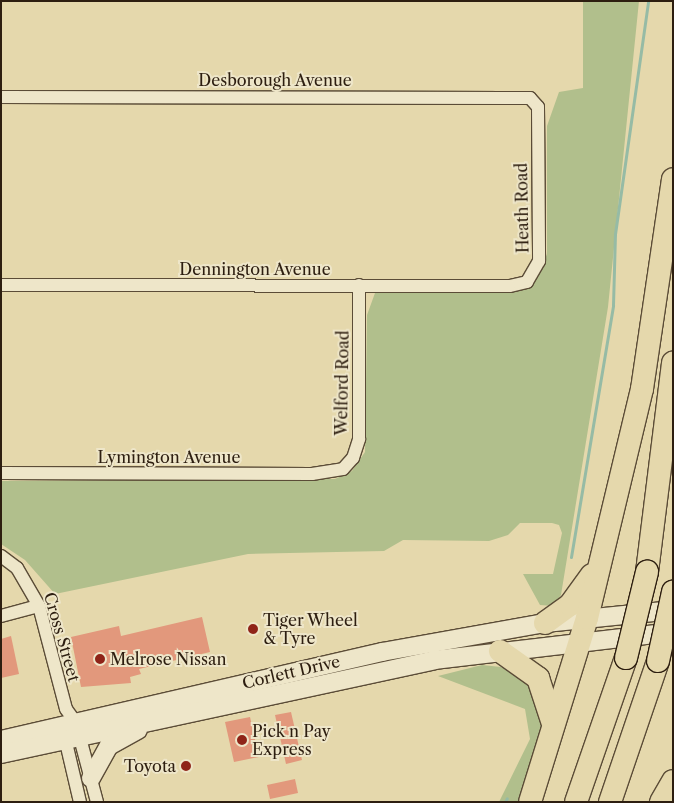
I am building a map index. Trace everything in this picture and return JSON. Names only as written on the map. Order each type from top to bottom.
[{"type":"highway","points":[[530,802],[576,643],[587,618],[596,568],[642,389],[673,180]]},
{"type":"highway","points":[[576,802],[626,658],[647,572],[673,363]]},
{"type":"highway","points":[[545,623],[574,600],[596,568]]},
{"type":"highway","points":[[610,802],[658,661],[673,592]]},
{"type":"highway","points":[[500,651],[538,678],[553,724]]},
{"type":"highway","points":[[661,802],[673,781]]},
{"type":"main road","name":"Corlett Drive","points":[[1,740],[70,726],[382,652],[545,623],[673,610]]},
{"type":"main road","name":"Corlett Drive","points":[[1,754],[70,726],[161,719],[398,666],[500,651],[673,632]]},
{"type":"main road","points":[[91,778],[109,746],[161,719]]},
{"type":"street","name":"Desborough Avenue","points":[[1,96],[524,97],[534,100],[538,113]]},
{"type":"street","name":"Heath Road","points":[[509,286],[527,282],[539,261],[538,113]]},
{"type":"street","name":"Dennington Avenue","points":[[1,285],[509,286]]},
{"type":"street","name":"Welford Road","points":[[336,471],[353,458],[359,439],[359,285]]},
{"type":"street","name":"Lymington Avenue","points":[[1,473],[336,471]]},
{"type":"street","name":"Cross Street","points":[[1,556],[18,568],[40,606],[70,726],[80,802]]},
{"type":"street","points":[[1,616],[40,606]]},
{"type":"street","name":"Cross Street","points":[[70,726],[91,778],[97,802]]},
{"type":"green space","points":[[583,1],[639,1],[608,307],[561,595],[553,606],[540,605],[523,574],[553,574],[562,533],[559,525],[552,523],[520,523],[508,535],[489,541],[403,540],[384,551],[248,554],[55,594],[25,560],[1,544],[1,481],[335,479],[352,471],[365,452],[367,315],[375,293],[506,293],[529,285],[540,271],[547,254],[547,126],[559,92],[583,88]]},
{"type":"green space","points":[[482,665],[501,667],[524,679],[545,717],[522,802],[499,802],[530,739],[525,709],[438,676]]},
{"type":"building","points":[[202,617],[210,652],[139,669],[141,674],[130,677],[131,683],[81,687],[71,637],[119,626],[121,636]]},
{"type":"building","points":[[11,636],[19,674],[1,678],[1,639]]},
{"type":"building","points":[[291,712],[302,760],[286,764],[275,715]]},
{"type":"building","name":"Pick n Pay Express","points":[[250,717],[259,757],[234,762],[225,722]]},
{"type":"building","points":[[295,779],[298,793],[270,799],[267,785]]},
{"type":"waterway","points":[[571,557],[613,305],[615,234],[648,1]]},
{"type":"waterway","points":[[505,802],[507,798]]},
{"type":"place","name":"Tiger Wheel & Tyre","points":[[253,629]]},
{"type":"place","name":"Melrose Nissan","points":[[100,659]]},
{"type":"place","name":"Pick n Pay Express","points":[[242,740]]},
{"type":"place","name":"Toyota","points":[[186,766]]}]
